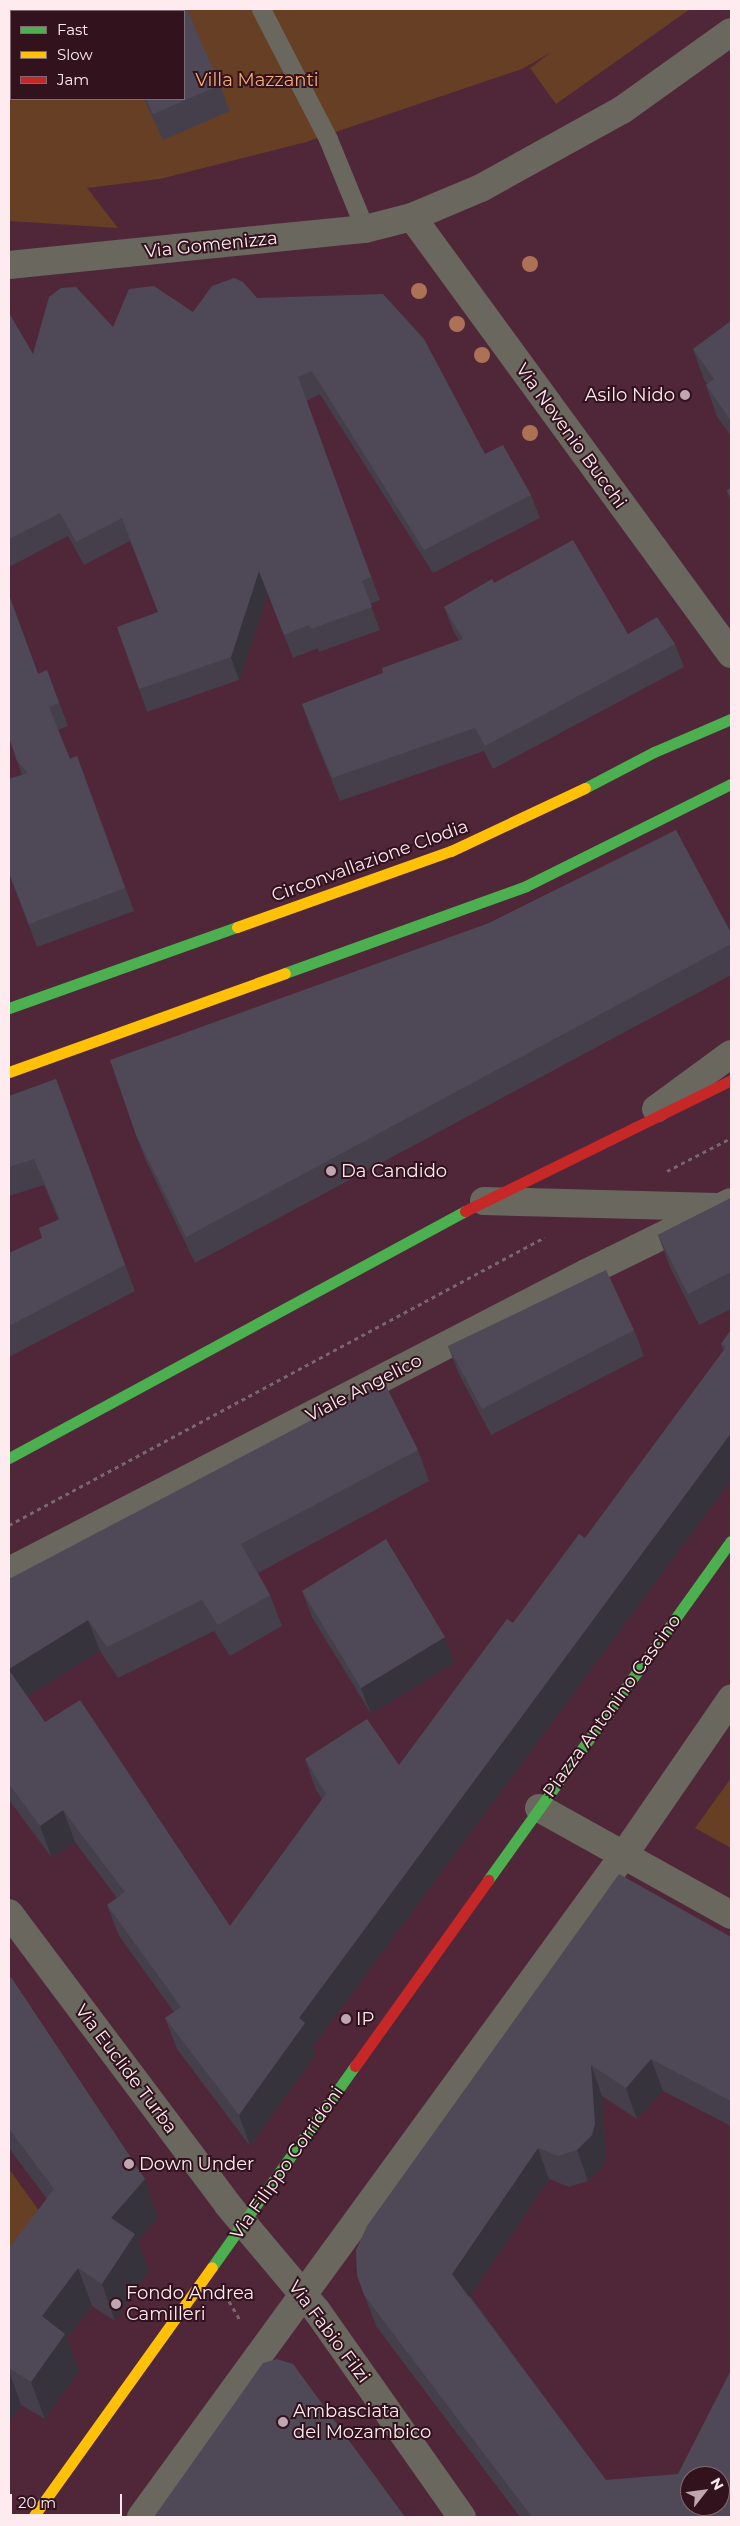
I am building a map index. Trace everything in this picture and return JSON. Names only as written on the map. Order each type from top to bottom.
[{"type":"street","name":"Via Gomenizza","points":[[9,265],[365,229],[412,217],[481,188],[622,110],[731,32]]},
{"type":"street","name":"Via Novenio Bucchi","points":[[412,217],[731,654]]},
{"type":"street","name":"Circonvallazione Clodia","points":[[9,1008],[451,852],[553,805],[654,752],[731,719]]},
{"type":"street","points":[[9,1072],[526,886],[731,784]]},
{"type":"street","name":"Viale Angelico","points":[[630,1128],[731,1054]]},
{"type":"street","name":"Viale Angelico","points":[[9,1458],[484,1202],[630,1128],[731,1080]]},
{"type":"street","name":"Viale Angelico","points":[[484,1202],[726,1204]]},
{"type":"street","name":"Viale Angelico","points":[[9,1571],[586,1273],[726,1204]]},
{"type":"street","name":"Piazza Antonino Cascino","points":[[731,1541],[539,1808],[731,1915]]},
{"type":"street","points":[[141,2517],[623,1856],[731,1699]]},
{"type":"street","name":"Via Filippo Corridoni","points":[[33,2517],[244,2224],[539,1808]]},
{"type":"street","name":"Via Euclide Turba","points":[[14,1930],[244,2224]]},
{"type":"street","name":"Via Fabio Filzi","points":[[244,2224],[303,2294],[462,2517]]},
{"type":"lane","points":[[261,9],[328,139],[365,229]]},
{"type":"path","points":[[663,1173],[731,1138]]},
{"type":"path","points":[[9,1525],[553,1233]]},
{"type":"path","points":[[218,2298],[228,2300],[245,2328]]},
{"type":"green space","name":"Villa Mazzanti","points":[[9,9],[690,9],[556,104],[530,68],[550,53],[522,69],[306,142],[160,179],[87,188],[118,228],[9,221]]},
{"type":"green space","points":[[731,1778],[731,1848],[695,1828]]},
{"type":"green space","points":[[9,2169],[45,2219],[9,2267]]},
{"type":"building","points":[[187,9],[220,85],[153,114],[146,100],[185,100],[185,10],[131,10]]},
{"type":"building","points":[[234,278],[243,282],[257,298],[383,294],[424,339],[485,454],[503,445],[531,495],[424,550],[312,371],[298,377],[371,577],[362,581],[372,607],[311,629],[309,625],[284,635],[259,571],[231,657],[139,689],[117,627],[158,612],[122,518],[76,542],[60,513],[9,539],[9,313],[33,354],[49,297],[61,288],[76,287],[113,327],[129,289],[154,286],[193,312],[212,286]]},
{"type":"building","points":[[731,321],[731,421],[706,385],[714,379],[693,349]]},
{"type":"building","points":[[731,487],[731,497],[727,491]]},
{"type":"building","points":[[573,540],[628,634],[657,617],[675,644],[485,746],[475,728],[332,778],[302,704],[383,673],[382,668],[463,639],[444,607],[492,579],[494,583]]},
{"type":"building","points":[[9,595],[38,674],[47,670],[59,703],[49,707],[70,759],[77,756],[125,888],[29,924],[9,872],[9,779],[28,773],[17,761],[9,737]]},
{"type":"building","points":[[676,830],[731,933],[731,944],[186,1237],[136,1135],[110,1060],[489,923]]},
{"type":"building","points":[[56,1079],[125,1265],[9,1326],[9,1253],[42,1238],[39,1228],[60,1219],[34,1159],[9,1167],[9,1096]]},
{"type":"building","points":[[731,1198],[731,1272],[688,1294],[658,1235]]},
{"type":"building","points":[[606,1270],[634,1330],[482,1409],[448,1346]]},
{"type":"building","points":[[731,1330],[731,1433],[299,2018],[305,2023],[239,2115],[165,2018],[181,2007],[107,1905],[125,1892],[63,1810],[40,1826],[9,1784],[9,1670],[45,1722],[80,1700],[230,1926],[326,1794],[305,1759],[367,1719],[399,1765],[507,1619],[513,1623],[579,1534],[585,1538],[726,1347],[721,1344]]},
{"type":"building","points":[[384,1382],[418,1450],[241,1544],[270,1595],[218,1625],[202,1600],[107,1647],[88,1620],[9,1669],[9,1579]]},
{"type":"building","points":[[386,1539],[445,1637],[361,1688],[302,1591]]},
{"type":"building","points":[[619,1874],[731,1937],[731,2101],[651,2059],[626,2088],[591,2065],[595,2124],[592,2135],[577,2150],[558,2156],[538,2148],[452,2274],[606,2480],[678,2474],[680,2470],[680,2516],[730,2516],[730,2466],[682,2466],[731,2370],[731,2517],[532,2517],[364,2295],[357,2275],[356,2250],[367,2226]]},
{"type":"building","points":[[11,1977],[145,2179],[111,2218],[135,2234],[102,2284],[78,2268],[42,2316],[65,2334],[31,2382],[9,2368],[9,2248],[54,2189],[9,2129],[9,1979]]},
{"type":"building","points":[[277,2359],[293,2364],[405,2517],[154,2517],[263,2363]]},
{"type":"traffic: fast","points":[[585,788],[654,752],[731,719]]},
{"type":"traffic: fast","points":[[285,973],[526,886],[731,784]]},
{"type":"traffic: fast","points":[[9,1008],[237,927]]},
{"type":"traffic: fast","points":[[9,1458],[465,1211]]},
{"type":"traffic: fast","points":[[488,1880],[731,1541]]},
{"type":"traffic: fast","points":[[212,2267],[355,2066]]},
{"type":"traffic: slow","points":[[237,927],[451,851],[585,788]]},
{"type":"traffic: slow","points":[[9,1072],[285,973]]},
{"type":"traffic: slow","points":[[33,2517],[212,2267]]},
{"type":"traffic: jam","points":[[465,1211],[731,1080]]},
{"type":"traffic: jam","points":[[355,2066],[488,1880]]},
{"type":"place","name":"Asilo Nido","points":[[685,395]]},
{"type":"place","name":"Da Candido","points":[[331,1171]]},
{"type":"place","name":"IP","points":[[346,2019]]},
{"type":"place","name":"Down Under","points":[[129,2164]]},
{"type":"place","name":"Fondo Andrea Camilleri","points":[[116,2304]]},
{"type":"place","name":"Ambasciata del Mozambico","points":[[283,2422]]}]
